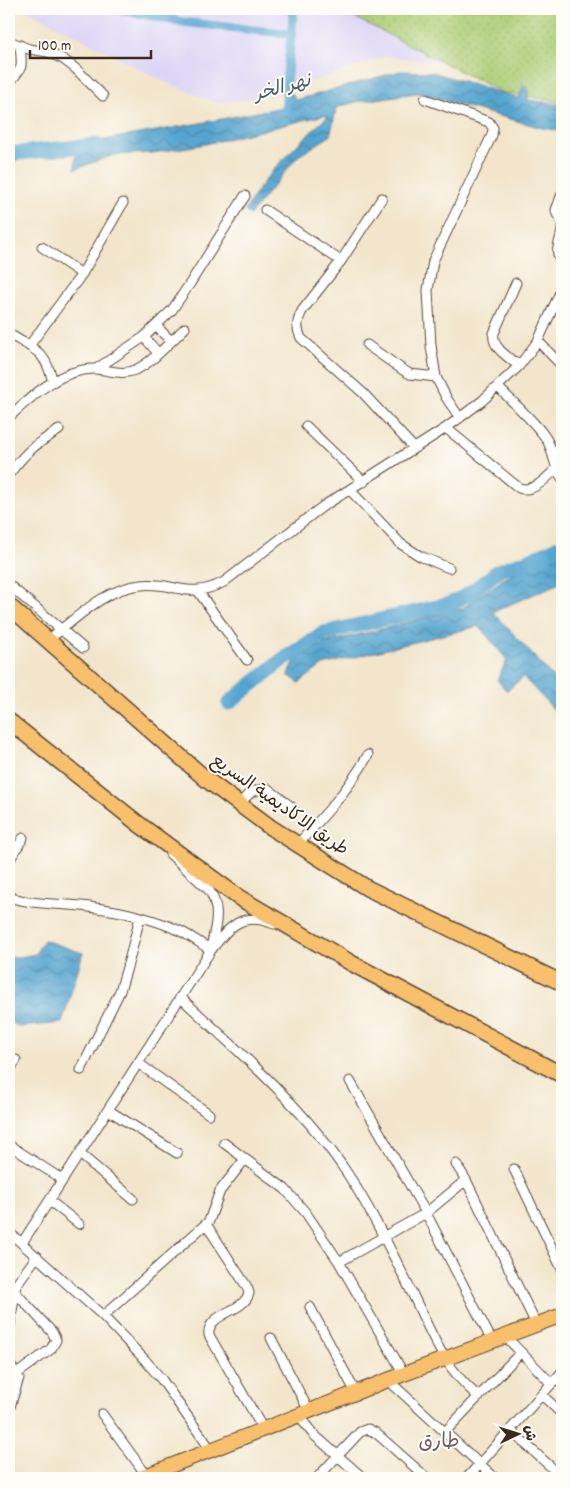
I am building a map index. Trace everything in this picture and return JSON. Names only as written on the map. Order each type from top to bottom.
[{"type":"highway","name":"طريق الاكاديمية السريع","points":[[9,606],[208,780],[297,845],[342,873],[393,901],[562,983]]},
{"type":"highway","points":[[9,721],[140,825],[238,897],[353,964],[562,1075]]},
{"type":"main road","points":[[144,1477],[388,1380],[562,1315]]},
{"type":"street","points":[[9,41],[29,49],[48,52],[63,59],[103,96]]},
{"type":"street","points":[[9,83],[20,71],[22,65],[20,45]]},
{"type":"street","points":[[425,99],[489,122],[493,128],[492,135],[431,270],[428,290],[431,346],[436,377],[447,399],[460,418]]},
{"type":"street","points":[[562,194],[556,210],[562,224],[557,250],[562,263]]},
{"type":"street","points":[[96,369],[144,337],[181,298],[245,196]]},
{"type":"street","points":[[382,198],[342,261],[302,311],[297,319],[297,329],[301,338],[363,393],[414,448]]},
{"type":"street","points":[[29,346],[82,274],[123,203]]},
{"type":"street","points":[[265,210],[342,261]]},
{"type":"street","points":[[42,247],[82,274]]},
{"type":"street","points":[[516,283],[493,339],[497,347],[519,366]]},
{"type":"street","points":[[48,640],[108,595],[124,588],[141,584],[198,591],[212,589],[224,582],[322,507],[446,428],[498,387],[519,366],[538,341],[562,288]]},
{"type":"street","points":[[156,326],[171,341]]},
{"type":"street","points":[[9,417],[37,392],[53,382],[77,372],[96,369],[122,373],[132,372],[158,353],[185,328]]},
{"type":"street","points":[[9,334],[45,358],[49,364],[53,382]]},
{"type":"street","points":[[144,337],[158,353]]},
{"type":"street","points":[[538,341],[562,366]]},
{"type":"street","points":[[367,345],[410,374],[436,377]]},
{"type":"street","points":[[498,387],[545,436],[556,469],[562,478]]},
{"type":"street","points":[[306,426],[364,482]]},
{"type":"street","points":[[446,428],[519,488],[530,489],[536,486],[556,469]]},
{"type":"street","points":[[9,474],[25,453],[59,430]]},
{"type":"street","points":[[350,490],[401,544],[420,556],[449,568]]},
{"type":"street","points":[[9,585],[83,648]]},
{"type":"street","points":[[198,591],[247,660]]},
{"type":"street","points":[[297,845],[338,800],[355,778],[368,755]]},
{"type":"street","points":[[239,804],[251,792],[267,788],[292,808]]},
{"type":"street","points":[[140,825],[209,890],[213,897],[217,912],[210,950]]},
{"type":"street","points":[[9,861],[23,838]]},
{"type":"street","points":[[9,897],[39,903],[97,908],[140,917],[178,930],[210,950]]},
{"type":"street","points":[[81,1070],[120,991],[140,917]]},
{"type":"street","points":[[22,1243],[210,950],[231,927],[245,920],[266,921],[309,939]]},
{"type":"street","points":[[180,997],[271,1081],[327,1145],[348,1174],[384,1238],[444,1359],[460,1380],[479,1397]]},
{"type":"street","points":[[9,1071],[16,1060]]},
{"type":"street","points":[[138,1063],[209,1114]]},
{"type":"street","points":[[350,1081],[499,1338],[521,1352],[552,1383]]},
{"type":"street","points":[[108,1110],[177,1153]]},
{"type":"street","points":[[224,1143],[299,1204],[340,1262],[404,1374]]},
{"type":"street","points":[[9,1145],[63,1180]]},
{"type":"street","points":[[80,1154],[133,1200]]},
{"type":"street","points":[[103,1316],[206,1224],[220,1191],[245,1159]]},
{"type":"street","points":[[456,1164],[466,1180],[536,1324]]},
{"type":"street","points":[[514,1169],[562,1269]]},
{"type":"street","points":[[340,1262],[426,1213],[466,1180]]},
{"type":"street","points":[[50,1200],[79,1224]]},
{"type":"street","points":[[206,1224],[249,1293],[244,1301],[211,1324],[209,1335],[263,1429]]},
{"type":"street","points":[[9,1232],[103,1316],[145,1360],[162,1380],[211,1450]]},
{"type":"street","points":[[9,1331],[18,1280],[37,1256]]},
{"type":"street","points":[[15,1292],[52,1332],[56,1340],[52,1348],[18,1374]]},
{"type":"street","points":[[310,1307],[356,1393]]},
{"type":"street","points":[[271,1338],[313,1434],[363,1478]]},
{"type":"street","points":[[445,1432],[521,1352]]},
{"type":"street","points":[[9,1363],[18,1374],[19,1382],[9,1410]]},
{"type":"street","points":[[467,1478],[562,1372]]},
{"type":"street","points":[[388,1380],[495,1478]]},
{"type":"street","points":[[542,1395],[562,1414]]},
{"type":"street","points":[[102,1414],[144,1477]]},
{"type":"street","points":[[318,1478],[363,1430],[372,1430],[427,1478]]},
{"type":"street","points":[[510,1430],[562,1477]]},
{"type":"shaded area","points":[[25,9],[562,9],[562,77],[387,56],[269,96],[217,103],[165,82]]},
{"type":"green space","points":[[338,9],[562,9],[562,102],[501,92]]},
{"type":"water","name":"نهر الخر","points":[[400,71],[432,72],[519,98],[523,85],[528,87],[528,100],[562,104],[562,131],[542,128],[417,93],[356,102],[337,107],[330,136],[297,157],[250,215],[245,211],[271,172],[327,117],[325,115],[206,144],[153,153],[114,155],[75,169],[76,145],[283,107],[283,96],[292,93],[296,100]]},
{"type":"water","points":[[562,553],[562,582],[493,612],[562,689],[562,718],[523,677],[507,691],[497,680],[507,660],[479,626],[323,665],[299,683],[288,675],[295,660],[326,642],[463,608],[502,580],[525,567]]},
{"type":"water","points":[[44,940],[83,953],[62,1023],[20,1027],[9,1022],[9,956],[20,957],[35,954]]},
{"type":"waterway","points":[[118,9],[182,22],[291,34]]},
{"type":"waterway","points":[[286,107],[286,83],[294,9]]},
{"type":"waterway","name":"نهر الخر","points":[[9,154],[97,145]]},
{"type":"waterway","points":[[229,703],[282,660],[324,633],[450,604],[469,594],[498,571],[562,545]]},
{"type":"district","name":"طارق","points":[[439,1443]]}]
